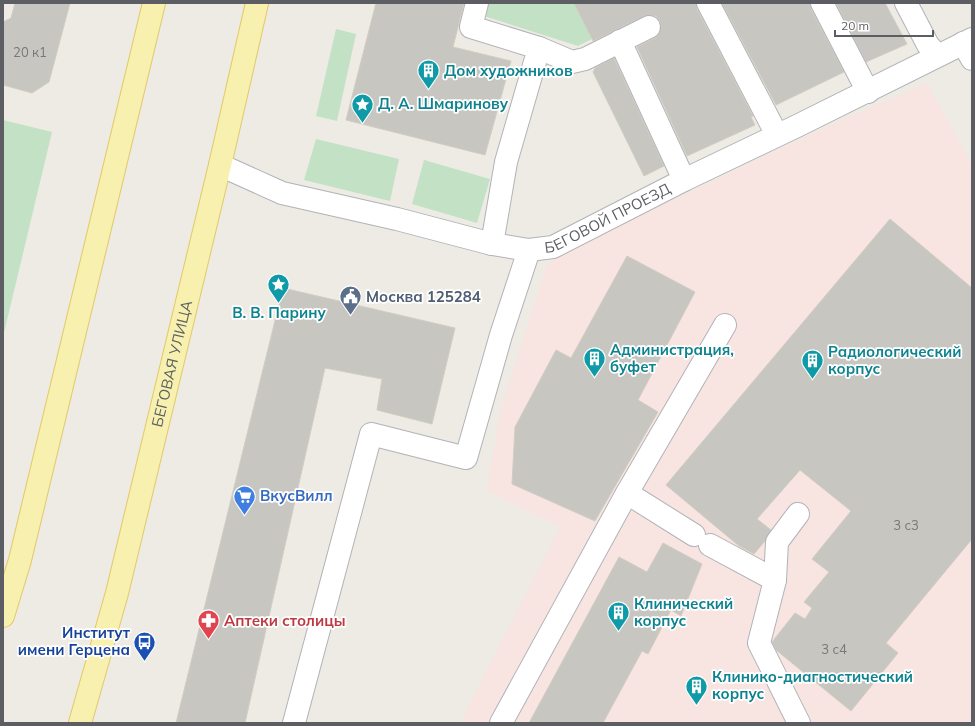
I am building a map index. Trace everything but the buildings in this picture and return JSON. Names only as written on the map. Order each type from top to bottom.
[{"type":"main road","points":[[3,616],[22,552],[154,3]]},
{"type":"main road","name":"БЕГОВАЯ УЛИЦА","points":[[80,723],[117,594],[220,165],[257,3]]},
{"type":"street","points":[[477,3],[471,27],[539,48],[572,62],[585,59],[650,26]]},
{"type":"street","points":[[708,3],[778,135]]},
{"type":"street","points":[[822,3],[868,92]]},
{"type":"street","points":[[906,3],[928,45],[937,55]]},
{"type":"street","points":[[620,41],[684,180]]},
{"type":"street","name":"БЕГОВОЙ ПРОЕЗД","points":[[220,165],[282,193],[397,219],[492,244],[529,250],[553,247],[684,180],[868,92],[937,55],[969,47]]},
{"type":"street","points":[[492,244],[506,162],[539,48]]},
{"type":"street","points":[[294,723],[371,434],[466,458],[501,335],[529,250]]},
{"type":"street","points":[[501,723],[627,493],[725,325]]},
{"type":"street","points":[[627,493],[702,540],[775,580]]},
{"type":"street","points":[[798,514],[777,542],[775,580],[759,643],[799,723]]},
{"type":"shaded area","points":[[927,83],[972,165],[972,723],[460,723],[560,527],[487,491],[500,413],[547,264],[578,246],[804,137]]},
{"type":"green space","points":[[487,3],[574,3],[592,39],[578,46],[484,16]]},
{"type":"green space","points":[[336,29],[356,34],[337,121],[316,116]]},
{"type":"green space","points":[[3,120],[52,132],[3,337]]},
{"type":"green space","points":[[316,139],[399,159],[390,201],[304,180]]},
{"type":"green space","points":[[424,160],[490,179],[477,223],[412,204]]},
{"type":"place","name":"Дом художников","points":[[428,90]]},
{"type":"place","name":"Д. А. Шмаринову","points":[[363,124]]},
{"type":"place","name":"В. В. Парину","points":[[279,304]]},
{"type":"place","name":"Москва 125284","points":[[350,316]]},
{"type":"place","name":"Администрация, буфет","points":[[595,378]]},
{"type":"place","name":"Радиологический корпус","points":[[813,380]]},
{"type":"place","name":"ВкусВилл","points":[[244,516]]},
{"type":"place","name":"Клинический корпус","points":[[618,632]]},
{"type":"place","name":"Аптеки столицы","points":[[209,640]]},
{"type":"place","name":"Институт имени Герцена","points":[[145,662]]},
{"type":"place","name":"Клинико-диагностический корпус","points":[[696,706]]}]
